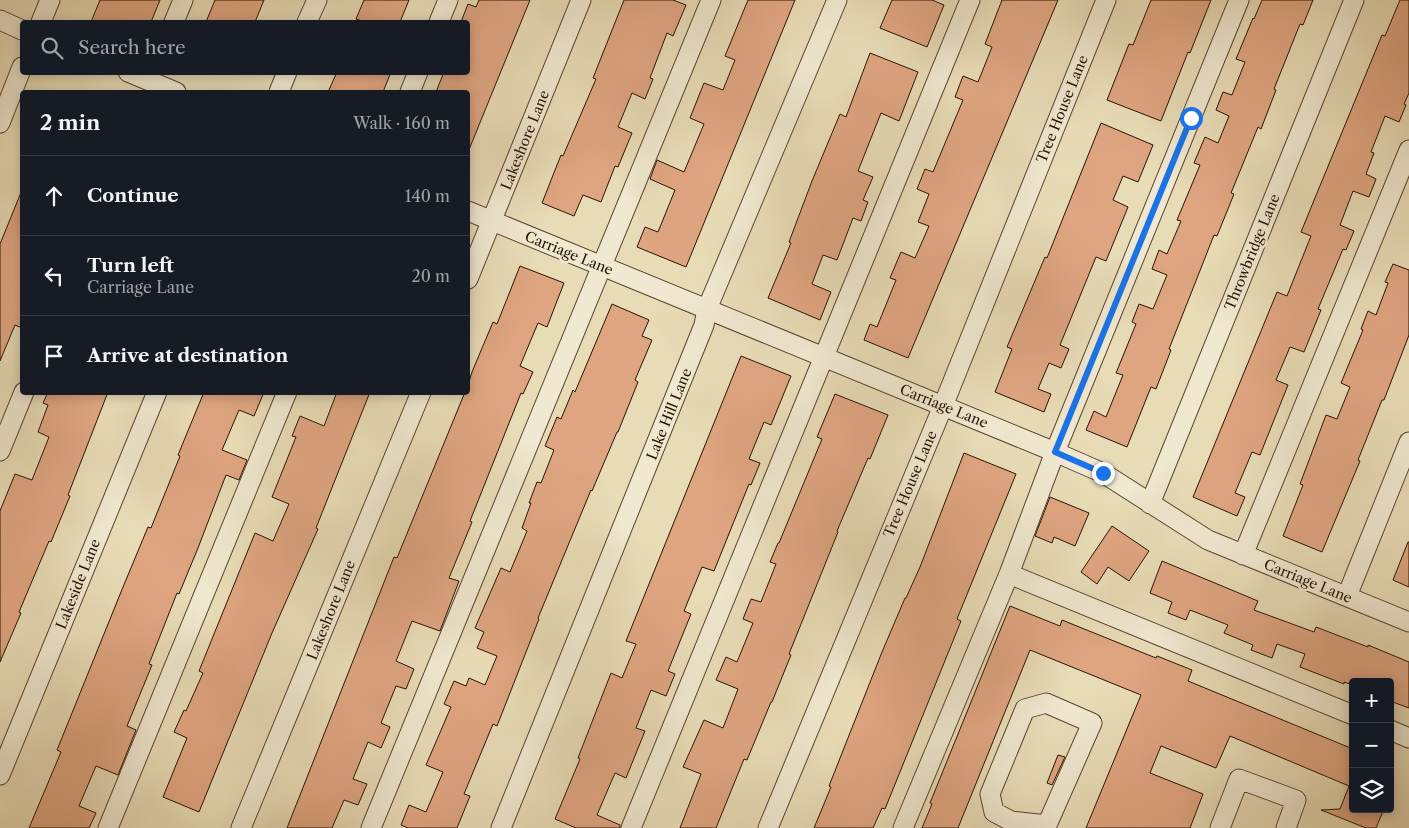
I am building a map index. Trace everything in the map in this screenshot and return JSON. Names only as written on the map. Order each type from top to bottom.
[{"type":"street","points":[[42,20],[50,0]]},
{"type":"street","points":[[175,20],[183,0]]},
{"type":"street","points":[[309,20],[317,0]]},
{"type":"street","points":[[439,20],[448,0]]},
{"type":"street","name":"Lakeshore Lane","points":[[470,274],[581,0]]},
{"type":"street","points":[[371,828],[711,0]]},
{"type":"street","name":"Lake Hill Lane","points":[[501,828],[701,334],[707,310],[838,0]]},
{"type":"street","points":[[631,828],[970,0]]},
{"type":"street","name":"Tree House Lane","points":[[768,828],[943,406],[1106,0]]},
{"type":"street","points":[[903,828],[1008,574],[1055,452],[1239,0]]},
{"type":"street","name":"Throwbridge Lane","points":[[1150,504],[1354,0]]},
{"type":"street","points":[[0,20],[20,29]]},
{"type":"street","points":[[0,123],[20,72]]},
{"type":"street","points":[[135,75],[171,90]]},
{"type":"street","points":[[280,90],[286,75]]},
{"type":"street","points":[[411,90],[417,75]]},
{"type":"street","points":[[1243,555],[1409,150]]},
{"type":"street","name":"Carriage Lane","points":[[470,212],[1055,452],[1103,473],[1208,540],[1409,622]]},
{"type":"street","points":[[0,451],[23,395]]},
{"type":"street","name":"Lakeside Lane","points":[[0,775],[155,395]]},
{"type":"street","points":[[108,828],[286,395]]},
{"type":"street","name":"Lakeshore Lane","points":[[241,828],[420,395]]},
{"type":"street","points":[[1347,596],[1409,442]]},
{"type":"street","points":[[1008,574],[1349,713]]},
{"type":"street","points":[[1046,703],[1092,723],[1048,826],[1011,821],[994,812],[990,794],[1026,709],[1046,703]]},
{"type":"street","points":[[1394,732],[1409,738]]},
{"type":"street","points":[[1220,828],[1239,779],[1296,800],[1286,828]]},
{"type":"building","points":[[100,0],[160,0],[152,20],[92,20]]},
{"type":"building","points":[[215,0],[264,0],[256,20],[207,20]]},
{"type":"building","points":[[364,0],[409,0],[401,20],[356,19]]},
{"type":"building","points":[[479,0],[530,0],[470,147],[470,90],[437,90],[443,75],[470,75],[470,20],[462,20],[468,4],[476,7]]},
{"type":"building","points":[[624,0],[673,0],[686,5],[673,36],[667,33],[650,78],[653,79],[645,99],[632,93],[618,127],[632,133],[618,167],[615,166],[601,202],[583,195],[574,216],[542,203],[561,155],[563,156],[596,79],[593,78]]},
{"type":"building","points":[[748,0],[795,0],[686,267],[637,247],[645,227],[658,232],[675,190],[650,179],[657,160],[684,172],[704,124],[690,118],[704,83],[723,90],[735,60],[725,56]]},
{"type":"building","points":[[892,0],[932,0],[944,5],[927,47],[880,28]]},
{"type":"building","points":[[1002,0],[1058,0],[908,358],[864,340],[870,324],[877,327],[896,280],[890,278],[901,252],[915,258],[929,226],[918,222],[929,194],[917,189],[925,169],[933,172],[963,100],[955,97],[963,76],[978,82],[992,47],[985,44]]},
{"type":"building","points":[[1151,0],[1211,0],[1161,121],[1107,100],[1129,44],[1133,45]]},
{"type":"building","points":[[1262,0],[1313,0],[1303,25],[1300,24],[1274,89],[1276,90],[1261,129],[1258,127],[1231,193],[1234,194],[1217,236],[1214,235],[1169,349],[1171,350],[1156,389],[1151,387],[1127,447],[1086,430],[1094,411],[1106,417],[1123,375],[1116,373],[1136,324],[1132,322],[1139,304],[1153,309],[1167,275],[1152,269],[1159,250],[1167,254],[1181,221],[1177,220],[1200,165],[1194,163],[1205,137],[1218,143],[1229,116],[1216,110],[1223,92],[1232,95],[1245,62],[1236,59]]},
{"type":"building","points":[[1400,0],[1409,0],[1409,93],[1404,104],[1406,105],[1399,122],[1385,116],[1371,152],[1374,153],[1366,174],[1376,179],[1369,197],[1353,191],[1340,225],[1354,231],[1346,250],[1343,249],[1318,309],[1321,310],[1304,352],[1290,347],[1276,380],[1288,385],[1260,455],[1252,452],[1235,493],[1245,497],[1237,516],[1193,497],[1277,292],[1287,296],[1311,236],[1301,232],[1382,35],[1385,36]]},
{"type":"building","points":[[870,53],[918,72],[899,121],[881,113],[858,171],[873,177],[863,200],[868,202],[861,221],[853,218],[837,260],[823,255],[812,284],[831,292],[820,320],[768,298],[791,243],[789,242],[812,181],[840,114],[846,117]]},
{"type":"building","points":[[336,75],[390,75],[384,90],[329,90]]},
{"type":"building","points":[[1101,123],[1153,145],[1138,182],[1123,176],[1113,200],[1128,207],[1106,261],[1096,257],[1060,345],[1069,349],[1061,368],[1049,363],[1038,389],[1051,394],[1044,412],[995,392],[1012,349],[1007,347],[1045,257],[1047,258]]},
{"type":"building","points":[[20,195],[20,327],[15,325],[0,361],[0,244]]},
{"type":"building","points":[[1393,264],[1409,270],[1409,335],[1322,552],[1283,536],[1303,485],[1300,484],[1326,415],[1337,419],[1350,387],[1341,383],[1363,330],[1361,329],[1368,311],[1376,315],[1388,283],[1385,282]]},
{"type":"building","points":[[520,266],[564,283],[547,327],[538,323],[520,366],[533,372],[523,394],[521,393],[449,578],[459,581],[440,631],[412,621],[396,661],[414,669],[406,689],[396,686],[381,723],[390,727],[381,748],[368,742],[353,779],[367,784],[358,805],[344,800],[332,828],[287,828],[394,557],[397,558],[464,395],[470,395],[472,372],[493,322],[497,324]]},
{"type":"building","points":[[612,304],[649,320],[642,336],[652,340],[635,380],[638,382],[538,618],[497,726],[493,724],[464,794],[470,796],[457,828],[408,828],[401,825],[409,805],[426,812],[443,772],[426,765],[451,707],[444,704],[454,681],[466,686],[469,678],[485,685],[497,656],[477,648],[484,632],[475,628],[501,568],[510,572],[527,531],[522,528],[531,503],[529,503],[537,482],[541,483],[554,450],[545,446],[557,417],[561,419],[573,390],[575,392]]},
{"type":"building","points":[[741,356],[791,376],[771,425],[764,422],[749,459],[760,463],[751,485],[749,484],[714,571],[702,567],[684,611],[691,614],[668,671],[675,674],[666,696],[651,690],[636,728],[645,731],[626,778],[615,773],[597,815],[620,825],[620,828],[576,828],[555,819],[580,759],[578,758],[611,673],[622,678],[636,644],[626,641]]},
{"type":"building","points":[[835,394],[888,415],[837,531],[772,702],[747,760],[744,759],[716,828],[680,828],[701,774],[683,767],[704,720],[723,728],[738,689],[716,680],[726,657],[737,662],[753,623],[743,619],[751,599],[761,602],[776,564],[770,562],[822,439],[817,437]]},
{"type":"building","points":[[47,395],[107,395],[68,495],[70,496],[19,612],[21,613],[0,662],[0,511],[15,474],[32,480],[49,437],[38,432],[48,405],[43,403]]},
{"type":"building","points":[[203,395],[263,395],[254,416],[239,410],[222,450],[247,460],[239,480],[226,475],[179,594],[177,593],[149,664],[152,665],[127,726],[136,730],[118,775],[96,766],[79,806],[96,813],[89,828],[29,828],[61,752],[57,750],[148,527],[151,528],[180,456],[178,455]]},
{"type":"building","points":[[336,395],[369,395],[316,528],[318,529],[272,633],[199,812],[163,797],[187,738],[174,732],[184,710],[186,711],[203,673],[199,671],[255,533],[273,541],[289,504],[272,497],[296,437],[292,436],[300,416],[324,426]]},
{"type":"building","points":[[964,453],[1016,474],[957,619],[961,621],[885,809],[882,808],[873,828],[814,828],[882,652],[920,567]]},
{"type":"building","points":[[1050,497],[1089,513],[1075,546],[1054,537],[1052,543],[1035,536]]},
{"type":"building","points":[[1112,526],[1149,551],[1129,581],[1108,567],[1097,584],[1081,572]]},
{"type":"building","points":[[1409,542],[1409,587],[1393,580]]},
{"type":"building","points":[[1162,561],[1258,601],[1254,610],[1314,632],[1316,627],[1409,662],[1409,708],[1394,702],[1394,678],[1349,678],[1349,684],[1344,682],[1344,684],[1300,667],[1305,654],[1277,644],[1272,658],[1251,650],[1253,645],[1224,633],[1228,625],[1190,610],[1186,620],[1168,613],[1172,602],[1150,593]]},
{"type":"building","points":[[1010,606],[1060,626],[1062,620],[1156,658],[1157,656],[1192,670],[1188,681],[1349,747],[1349,786],[1230,736],[1216,768],[1161,746],[1150,773],[1203,794],[1190,828],[1086,828],[1141,695],[1030,650],[958,828],[922,828],[932,804],[930,803]]},
{"type":"building","points":[[1058,755],[1065,757],[1052,785],[1047,783]]},
{"type":"building","points":[[1349,786],[1349,813],[1382,813],[1376,828],[1366,828],[1321,810],[1340,809]]},
{"type":"route","points":[[1103,473],[1055,452],[1191,118]]}]
